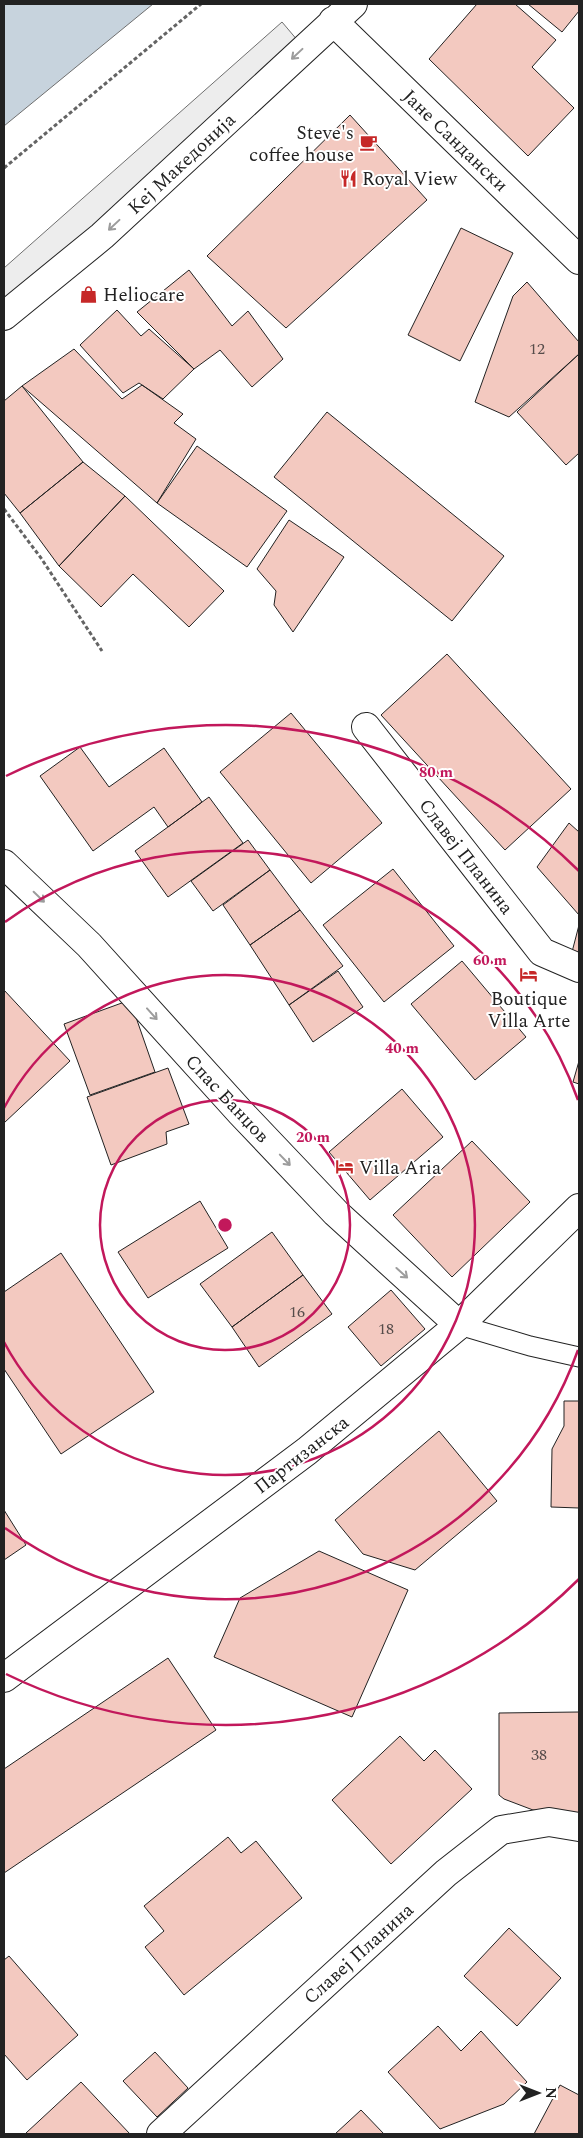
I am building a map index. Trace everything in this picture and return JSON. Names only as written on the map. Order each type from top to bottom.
[{"type":"street","name":"Кеј Македонија","points":[[4,316],[102,236],[353,4]]},
{"type":"street","name":"Јане Сандански","points":[[333,21],[579,260]]},
{"type":"street","name":"Славеј Планина","points":[[366,727],[542,952],[579,968]]},
{"type":"street","name":"Спас Банџов","points":[[4,864],[89,945],[241,1113],[336,1214],[459,1325]]},
{"type":"street","name":"Партизанска","points":[[4,1678],[307,1451],[459,1325],[579,1208]]},
{"type":"street","name":"Славеј Планина","points":[[161,2134],[446,1873],[501,1830],[549,1822],[579,1827]]},
{"type":"lane","points":[[459,1325],[530,1346],[579,1357]]},
{"type":"path","points":[[4,168],[201,4]]},
{"type":"path","points":[[4,509],[41,558],[102,651]]},
{"type":"shaded area","points":[[4,4],[153,4],[4,126]]},
{"type":"shaded area","points":[[282,22],[304,48],[4,313],[4,268]]},
{"type":"building","points":[[477,4],[515,4],[556,40],[532,67],[574,108],[528,156],[429,59]]},
{"type":"building","points":[[528,4],[579,4],[579,11],[562,32]]},
{"type":"building","points":[[350,115],[427,200],[286,328],[207,256]]},
{"type":"building","points":[[461,228],[513,253],[460,361],[408,335]]},
{"type":"building","points":[[189,270],[232,326],[248,311],[283,359],[252,387],[220,350],[194,369],[137,312]]},
{"type":"building","points":[[527,282],[579,342],[579,354],[509,417],[475,402],[513,296]]},
{"type":"building","points":[[117,310],[141,336],[149,329],[194,369],[163,399],[139,383],[123,393],[80,345]]},
{"type":"building","points":[[74,349],[122,399],[142,385],[183,414],[174,423],[196,439],[157,503],[22,386]]},
{"type":"building","points":[[579,354],[579,453],[566,465],[517,412]]},
{"type":"building","points":[[22,386],[83,462],[20,513],[4,493],[4,401]]},
{"type":"building","points":[[327,412],[504,556],[452,621],[274,477]]},
{"type":"building","points":[[197,446],[287,511],[247,567],[157,503]]},
{"type":"building","points":[[83,462],[125,496],[59,566],[20,513]]},
{"type":"building","points":[[125,496],[224,591],[189,627],[133,574],[101,607],[59,566]]},
{"type":"building","points":[[289,520],[344,557],[293,632],[274,605],[276,591],[257,569]]},
{"type":"building","points":[[447,654],[571,789],[505,850],[381,715]]},
{"type":"building","points":[[291,713],[382,823],[311,883],[220,772]]},
{"type":"building","points":[[80,747],[109,787],[164,748],[202,802],[168,827],[154,807],[93,851],[40,776]]},
{"type":"building","points":[[209,797],[243,843],[168,897],[135,851]]},
{"type":"building","points":[[569,823],[579,832],[579,915],[537,867]]},
{"type":"building","points":[[248,840],[270,870],[213,911],[191,881]]},
{"type":"building","points":[[393,869],[454,946],[384,1002],[323,925]]},
{"type":"building","points":[[270,870],[300,910],[250,945],[223,905]]},
{"type":"building","points":[[300,910],[343,966],[289,1005],[250,945]]},
{"type":"building","points":[[579,925],[579,955],[572,952]]},
{"type":"building","points":[[462,961],[526,1037],[475,1080],[411,1004]]},
{"type":"building","points":[[338,971],[363,1007],[313,1042],[289,1005]]},
{"type":"building","points":[[4,990],[70,1061],[4,1123]]},
{"type":"building","points":[[130,1000],[155,1072],[90,1095],[64,1024]]},
{"type":"building","points":[[579,1061],[579,1084],[573,1082]]},
{"type":"building","points":[[168,1068],[189,1124],[166,1132],[167,1144],[111,1165],[87,1097]]},
{"type":"building","points":[[402,1089],[443,1137],[370,1200],[329,1152]]},
{"type":"building","points":[[472,1141],[530,1202],[452,1277],[393,1215]]},
{"type":"building","points":[[200,1201],[228,1248],[148,1298],[118,1252]]},
{"type":"building","points":[[272,1232],[303,1275],[232,1327],[200,1284]]},
{"type":"building","points":[[61,1253],[154,1392],[61,1454],[4,1369],[4,1292]]},
{"type":"building","points":[[303,1275],[332,1314],[259,1367],[232,1327]]},
{"type":"building","points":[[391,1290],[425,1329],[381,1366],[348,1327]]},
{"type":"building","points":[[564,1401],[579,1401],[579,1508],[551,1507],[552,1449],[564,1426]]},
{"type":"building","points":[[439,1431],[497,1501],[415,1570],[363,1554],[335,1520]]},
{"type":"building","points":[[4,1510],[26,1545],[4,1560]]},
{"type":"building","points":[[319,1551],[408,1590],[352,1717],[214,1657],[240,1598]]},
{"type":"building","points":[[168,1658],[216,1730],[4,1873],[4,1769]]},
{"type":"building","points":[[579,1712],[579,1814],[533,1810],[504,1799],[499,1795],[499,1713]]},
{"type":"building","points":[[400,1736],[424,1761],[435,1750],[472,1789],[391,1864],[332,1800]]},
{"type":"building","points":[[228,1837],[241,1853],[256,1841],[302,1898],[184,1995],[145,1947],[164,1931],[144,1906]]},
{"type":"building","points":[[509,1928],[561,1978],[517,2026],[464,1976]]},
{"type":"building","points":[[9,1956],[78,2035],[27,2080],[4,2054],[4,1960]]},
{"type":"building","points":[[438,2026],[461,2051],[481,2031],[527,2082],[504,2104],[440,2129],[388,2072]]},
{"type":"building","points":[[155,2052],[188,2088],[157,2117],[123,2081]]},
{"type":"building","points":[[81,2082],[130,2134],[26,2133]]},
{"type":"building","points":[[560,2085],[579,2095],[579,2134],[534,2134]]},
{"type":"building","points":[[361,2110],[384,2134],[335,2134]]},
{"type":"place","name":"Steve's coffee house","points":[[368,143]]},
{"type":"place","name":"Royal View","points":[[348,178]]},
{"type":"place","name":"Heliocare","points":[[89,294]]},
{"type":"place","name":"Boutique Villa Arte","points":[[529,975]]},
{"type":"place","name":"Villa Aria","points":[[345,1167]]}]
